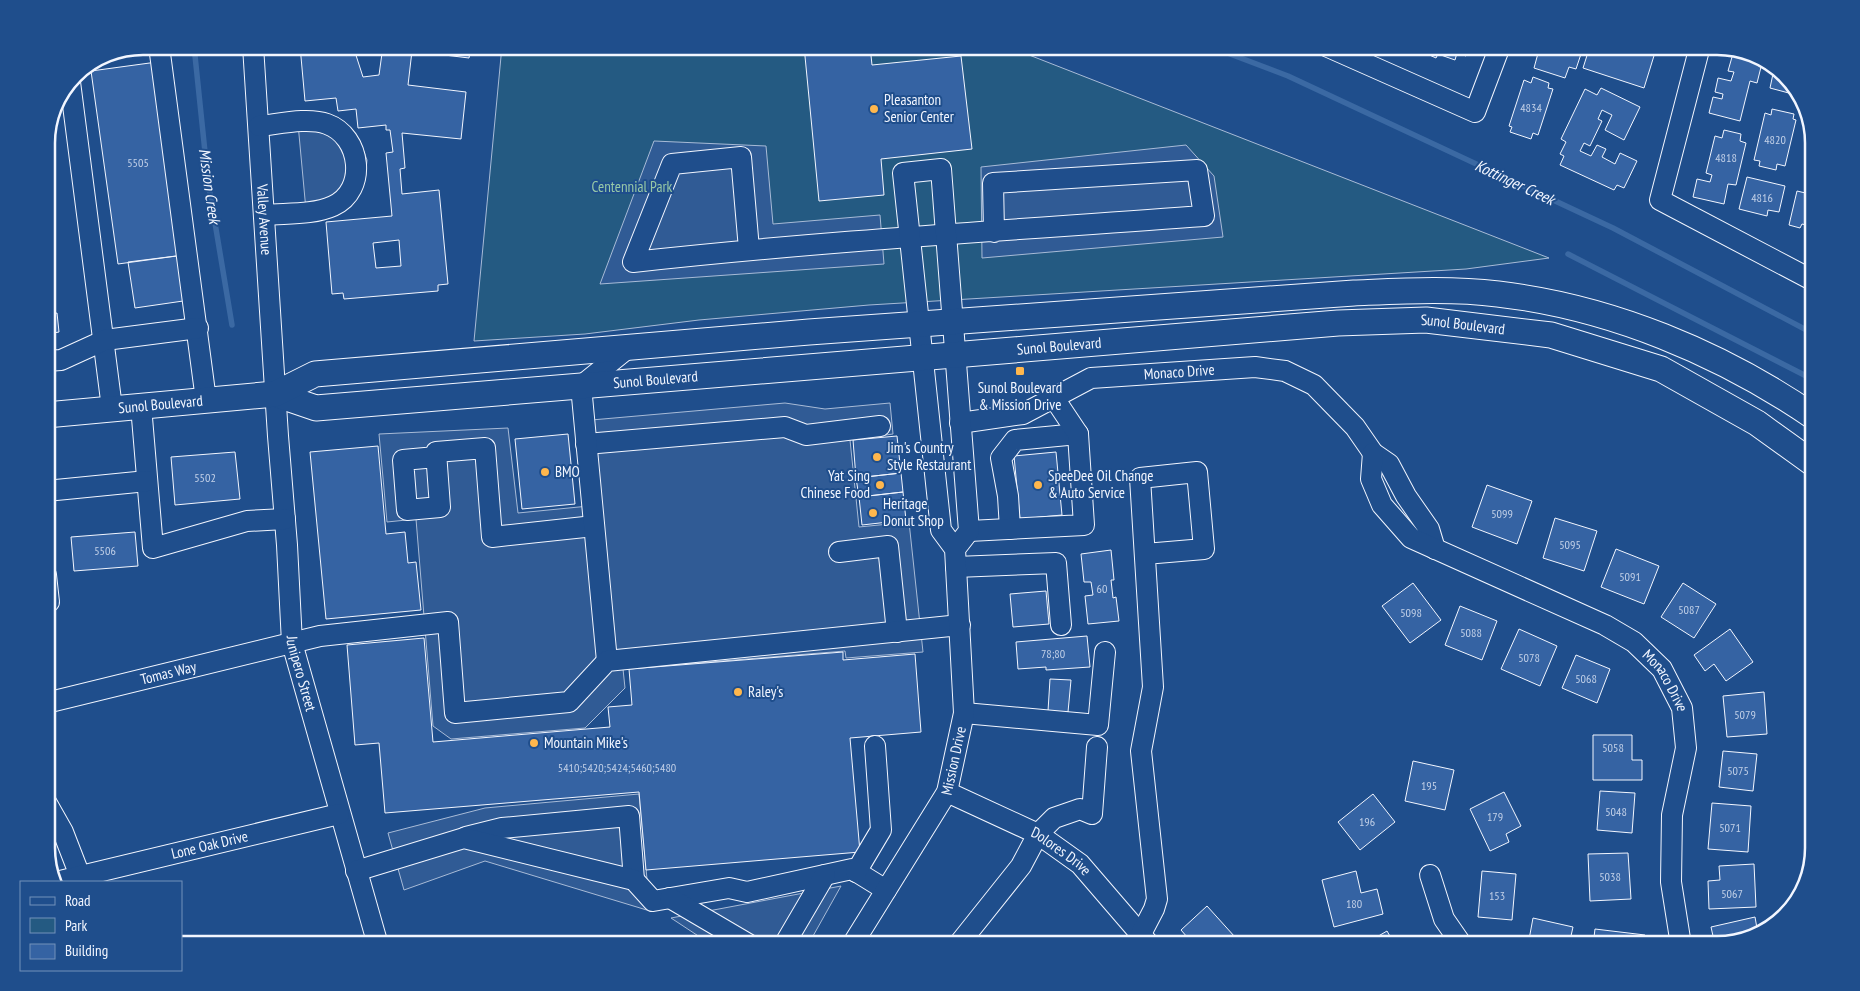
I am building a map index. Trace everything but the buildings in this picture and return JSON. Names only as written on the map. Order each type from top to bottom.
[{"type":"main road","name":"Sunol Boulevard","points":[[55,414],[275,394],[315,374],[919,324],[1433,289],[1498,294],[1565,304],[1623,321],[1737,372],[1805,412]]},
{"type":"main road","name":"Sunol Boulevard","points":[[275,394],[316,408],[1355,323],[1426,320],[1551,335],[1661,369],[1757,423],[1805,458]]},
{"type":"street","points":[[160,55],[198,328],[206,400]]},
{"type":"street","name":"Valley Avenue","points":[[254,55],[275,394]]},
{"type":"street","points":[[1346,55],[1475,112],[1497,55]]},
{"type":"street","points":[[1698,55],[1660,200],[1805,276]]},
{"type":"street","points":[[71,92],[105,340],[112,408]]},
{"type":"street","points":[[258,126],[310,121],[327,124],[342,132],[352,145],[357,161],[356,178],[348,194],[335,205],[319,211],[265,215]]},
{"type":"street","points":[[749,249],[741,157],[672,164],[633,262],[749,249],[994,232],[1204,216],[1197,170],[993,183],[994,232]]},
{"type":"street","points":[[941,169],[969,532],[956,558],[941,530],[903,173],[941,169]]},
{"type":"street","points":[[55,360],[62,360],[105,340],[198,328]]},
{"type":"street","points":[[628,348],[581,386],[607,662],[960,625]]},
{"type":"street","name":"Monaco Drive","points":[[960,423],[1023,414],[1091,378],[1255,367],[1285,371],[1314,385],[1355,427],[1373,453],[1389,464],[1406,496],[1429,529],[1435,549],[1605,625],[1634,642],[1662,669],[1682,708],[1686,748],[1672,815],[1671,882],[1680,936]]},
{"type":"street","name":"Junipero Street","points":[[275,394],[285,518],[292,643],[375,936]]},
{"type":"street","points":[[969,532],[1084,525],[1078,434],[1054,398]]},
{"type":"street","points":[[141,406],[153,548],[248,521],[285,518]]},
{"type":"street","points":[[586,444],[785,427],[806,435],[880,426]]},
{"type":"street","points":[[1010,529],[1008,496],[1001,458],[1015,440],[1078,434]]},
{"type":"street","points":[[436,458],[436,452],[484,448],[492,537],[594,526]]},
{"type":"street","points":[[1145,554],[1204,549],[1197,472],[1140,478],[1153,687],[1141,751],[1157,899],[1146,936]]},
{"type":"street","points":[[55,491],[147,481]]},
{"type":"street","points":[[839,552],[888,546],[897,632]]},
{"type":"street","points":[[956,558],[1056,563],[1062,625]]},
{"type":"street","name":"Mission Drive","points":[[858,936],[947,792],[964,713],[956,558]]},
{"type":"street","name":"Tomas Way","points":[[55,701],[320,636],[448,622],[455,713],[569,702],[607,662]]},
{"type":"street","points":[[964,713],[1098,725],[1104,652]]},
{"type":"street","points":[[856,872],[881,830],[876,746]]},
{"type":"street","points":[[965,936],[1021,866],[1038,834],[1054,818],[1080,809],[1092,814],[1097,747]]},
{"type":"street","name":"Dolores Drive","points":[[947,792],[1038,834],[1080,864],[1142,936]]},
{"type":"street","name":"Lone Oak Drive","points":[[62,881],[340,814]]},
{"type":"street","points":[[356,871],[502,828],[629,816],[634,880]]},
{"type":"street","points":[[55,818],[63,832],[80,876]]},
{"type":"street","points":[[464,838],[634,880],[653,901],[729,888],[747,892],[852,869],[886,890]]},
{"type":"street","points":[[789,936],[825,875]]},
{"type":"street","points":[[1430,875],[1444,919],[1456,936]]},
{"type":"street","points":[[670,898],[735,936]]},
{"type":"green space","name":"Centennial Park","points":[[501,55],[1029,55],[1549,258],[1466,269],[869,305],[699,320],[585,334],[474,341]]},
{"type":"shaded area","points":[[309,112],[333,116],[350,127],[360,141],[367,160],[365,180],[355,200],[307,221],[297,113]]},
{"type":"shaded area","points":[[654,141],[766,146],[773,224],[880,215],[884,264],[600,284]]},
{"type":"shaded area","points":[[1186,145],[1214,176],[1223,237],[982,258],[981,167]]},
{"type":"shaded area","points":[[785,403],[825,409],[890,403],[893,434],[850,440],[859,527],[909,522],[923,652],[846,658],[845,651],[623,669],[625,688],[585,728],[451,739],[433,726],[416,519],[387,522],[379,434],[508,428],[518,513],[589,506],[580,421]]},
{"type":"shaded area","points":[[639,794],[650,911],[485,861],[404,890],[388,833],[485,808]]},
{"type":"shaded area","points":[[841,886],[813,936],[698,936],[671,918]]},
{"type":"waterway","name":"Mission Creek","points":[[195,55],[208,181],[232,325]]},
{"type":"waterway","name":"Kottinger Creek","points":[[1233,55],[1288,76],[1613,228],[1805,329]]},
{"type":"waterway","points":[[1568,254],[1805,375]]},
{"type":"place","name":"Pleasanton Senior Center","points":[[874,109]]},
{"type":"place","name":"Sunol Boulevard & Mission Drive","points":[[1020,371]]},
{"type":"place","name":"Jim's Country Style Restaurant","points":[[877,457]]},
{"type":"place","name":"BMO","points":[[545,472]]},
{"type":"place","name":"Yat Sing Chinese Food","points":[[880,485]]},
{"type":"place","name":"SpeeDee Oil Change & Auto Service","points":[[1038,485]]},
{"type":"place","name":"Heritage Donut Shop","points":[[873,513]]},
{"type":"place","name":"Raley's","points":[[738,692]]},
{"type":"place","name":"Mountain Mike's","points":[[534,743]]}]
